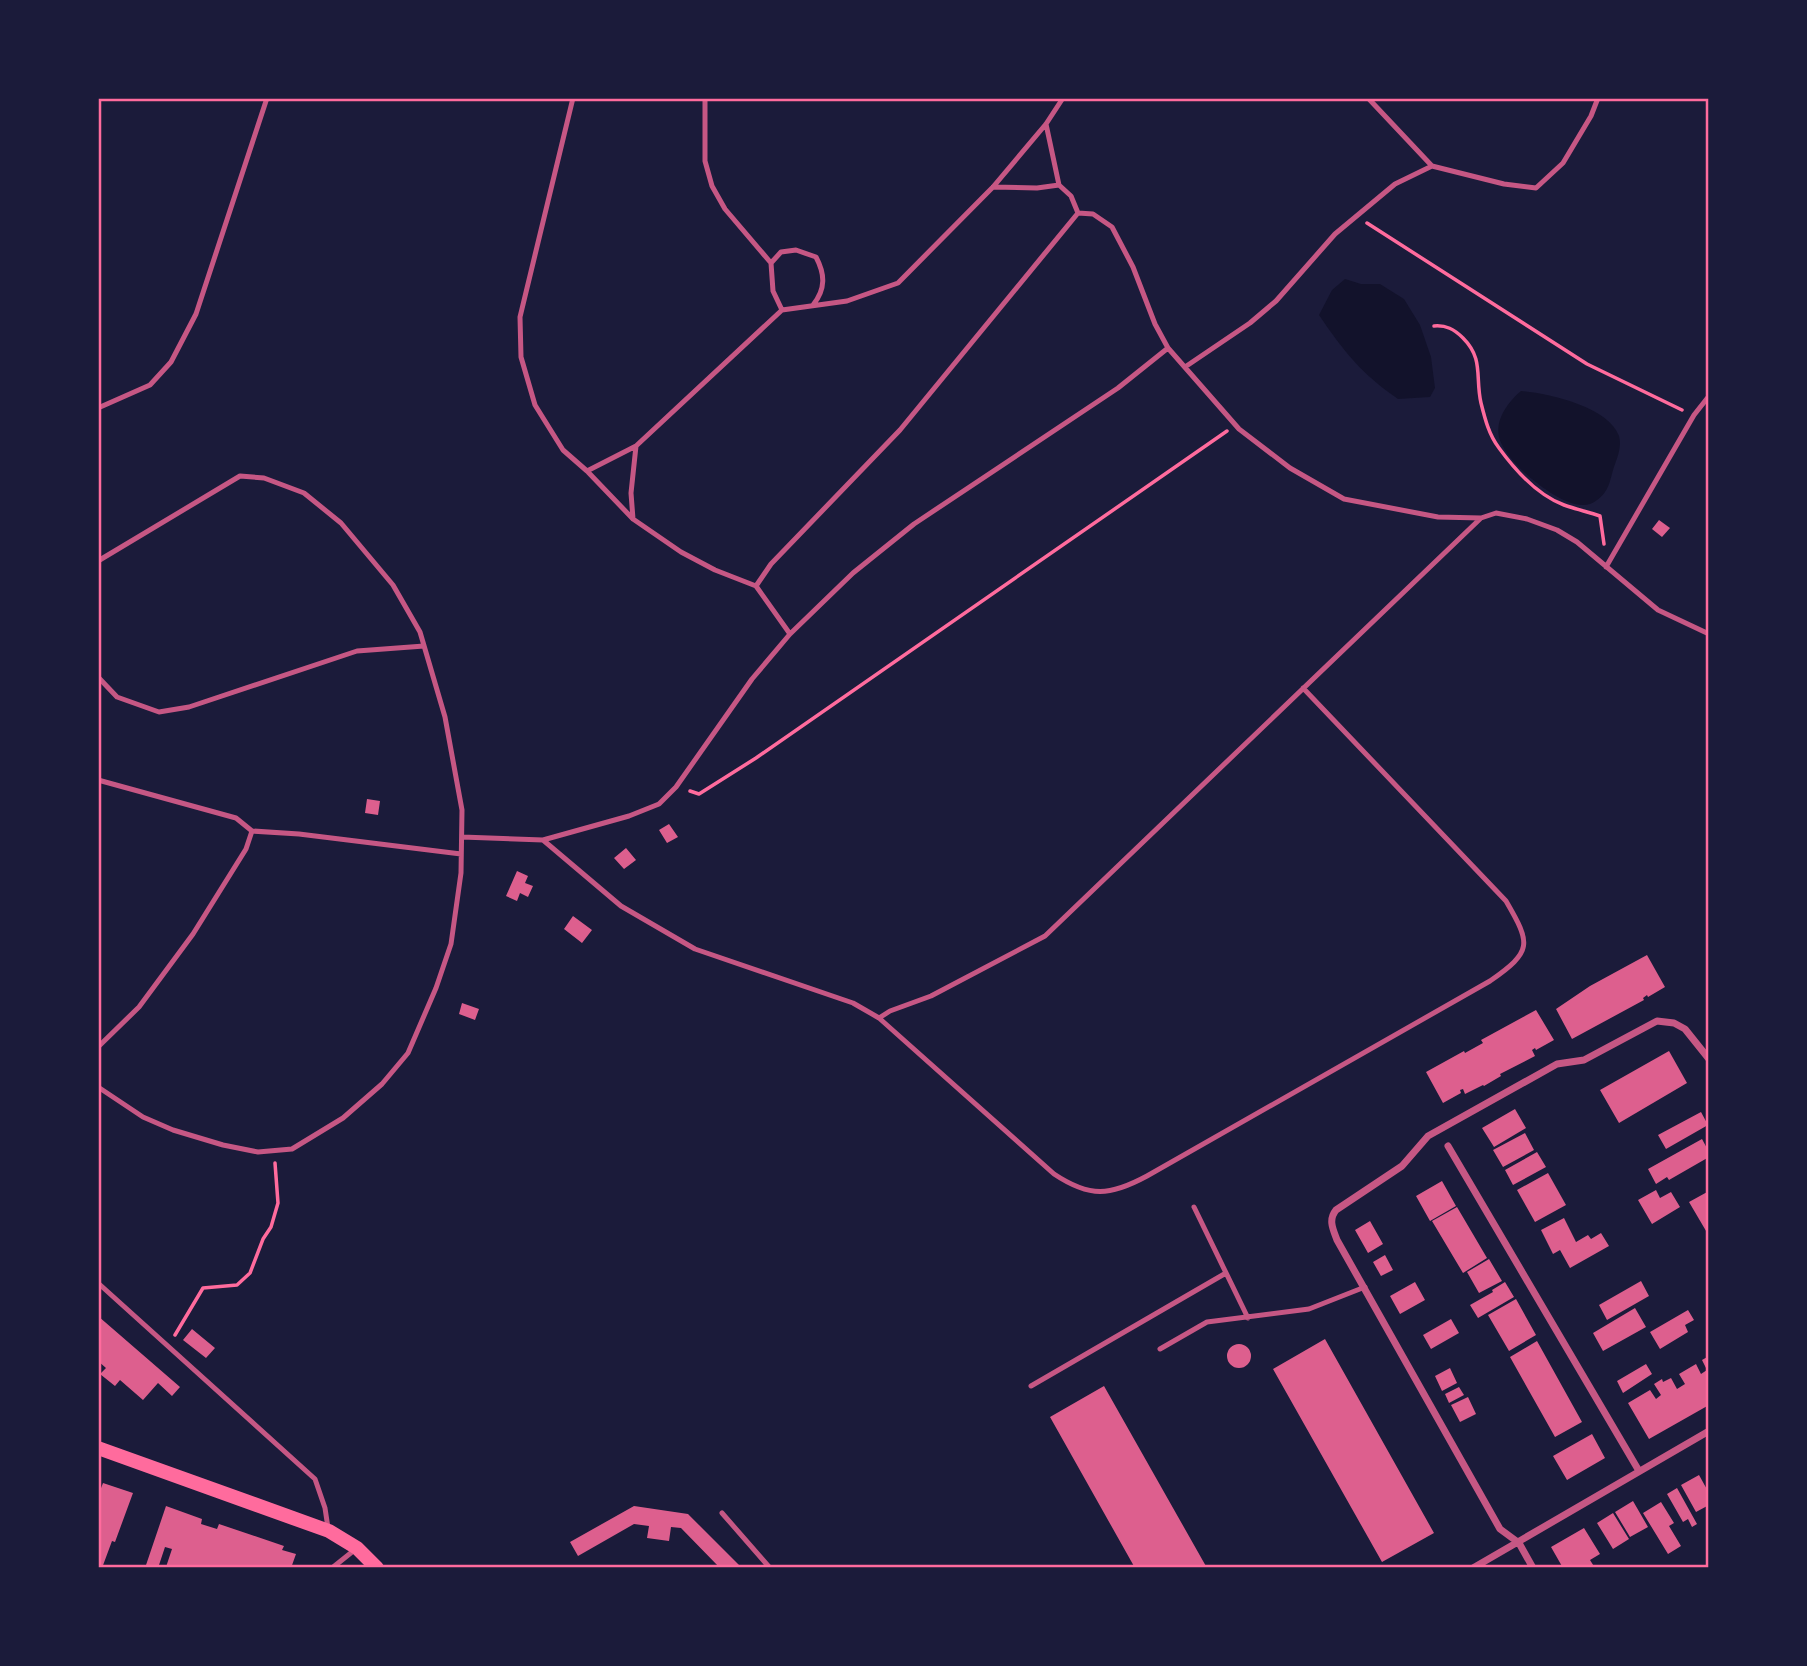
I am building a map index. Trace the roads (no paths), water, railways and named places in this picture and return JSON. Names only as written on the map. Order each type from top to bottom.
[{"type":"main road","points":[[98,1448],[329,1531],[357,1548],[377,1568]]},
{"type":"street","points":[[1533,1568],[1518,1543],[1500,1529],[1337,1240],[1331,1223],[1335,1210],[1402,1166],[1428,1136],[1557,1064],[1584,1060],[1657,1021],[1674,1023],[1685,1029],[1709,1059]]},
{"type":"street","points":[[1448,1146],[1639,1471]]},
{"type":"street","points":[[1473,1568],[1709,1432]]},
{"type":"lane","points":[[98,408],[150,385],[171,362],[196,314],[267,98]]},
{"type":"lane","points":[[573,98],[520,317],[521,357],[535,405],[563,450],[633,519],[681,552],[715,570],[756,586],[790,634]]},
{"type":"lane","points":[[705,98],[705,161],[712,186],[725,209],[771,263],[773,290],[782,310]]},
{"type":"lane","points":[[587,471],[636,446],[782,310],[847,301],[898,283],[993,187],[1046,124],[1063,98]]},
{"type":"lane","points":[[1368,98],[1432,166],[1504,184],[1536,188],[1563,163],[1591,116],[1598,98]]},
{"type":"lane","points":[[1046,124],[1059,185],[1071,196],[1078,213]]},
{"type":"lane","points":[[1185,366],[1250,323],[1276,302],[1335,234],[1395,184],[1432,166]]},
{"type":"lane","points":[[993,187],[1037,188],[1059,185]]},
{"type":"lane","points":[[1078,213],[1093,214],[1112,227],[1133,267],[1155,324],[1168,348],[1239,429],[1290,468],[1344,499],[1438,517],[1480,518],[1496,513],[1527,519],[1577,542],[1658,610],[1709,634]]},
{"type":"lane","points":[[756,586],[771,564],[900,430],[1078,213]]},
{"type":"lane","points":[[771,263],[781,252],[796,250],[816,257],[823,272],[823,285],[820,296],[813,305]]},
{"type":"lane","points":[[462,837],[543,840],[659,804],[676,787],[752,679],[790,634],[853,573],[914,524],[1118,388],[1168,348]]},
{"type":"lane","points":[[1606,567],[1694,415],[1709,396]]},
{"type":"lane","points":[[633,519],[631,493],[636,446]]},
{"type":"lane","points":[[98,561],[240,476],[264,478],[304,494],[341,523],[393,585],[421,632],[445,717],[462,810],[461,873],[451,944],[436,988],[408,1053],[382,1084],[344,1118],[292,1149],[258,1152],[173,1130],[143,1117],[98,1087]]},
{"type":"lane","points":[[879,1018],[890,1011],[931,996],[1045,936],[1480,518]]},
{"type":"lane","points":[[98,677],[117,697],[159,712],[189,708],[357,651],[424,646]]},
{"type":"lane","points":[[543,840],[621,906],[695,949],[853,1003],[879,1018],[1054,1174],[1072,1186],[1093,1193],[1112,1191],[1147,1176],[1506,970],[1522,952],[1524,933],[1506,901],[1303,688]]},
{"type":"lane","points":[[98,780],[236,818],[252,831],[299,834],[461,854]]},
{"type":"lane","points":[[98,1047],[139,1007],[193,934],[246,849],[252,831]]},
{"type":"lane","points":[[1194,1207],[1248,1318]]},
{"type":"lane","points":[[1031,1386],[1226,1273]]},
{"type":"lane","points":[[98,1283],[315,1479],[325,1508],[329,1531]]},
{"type":"lane","points":[[1160,1349],[1208,1322],[1309,1309],[1365,1287]]},
{"type":"lane","points":[[722,1513],[770,1568]]},
{"type":"lane","points":[[332,1568],[357,1548]]}]
